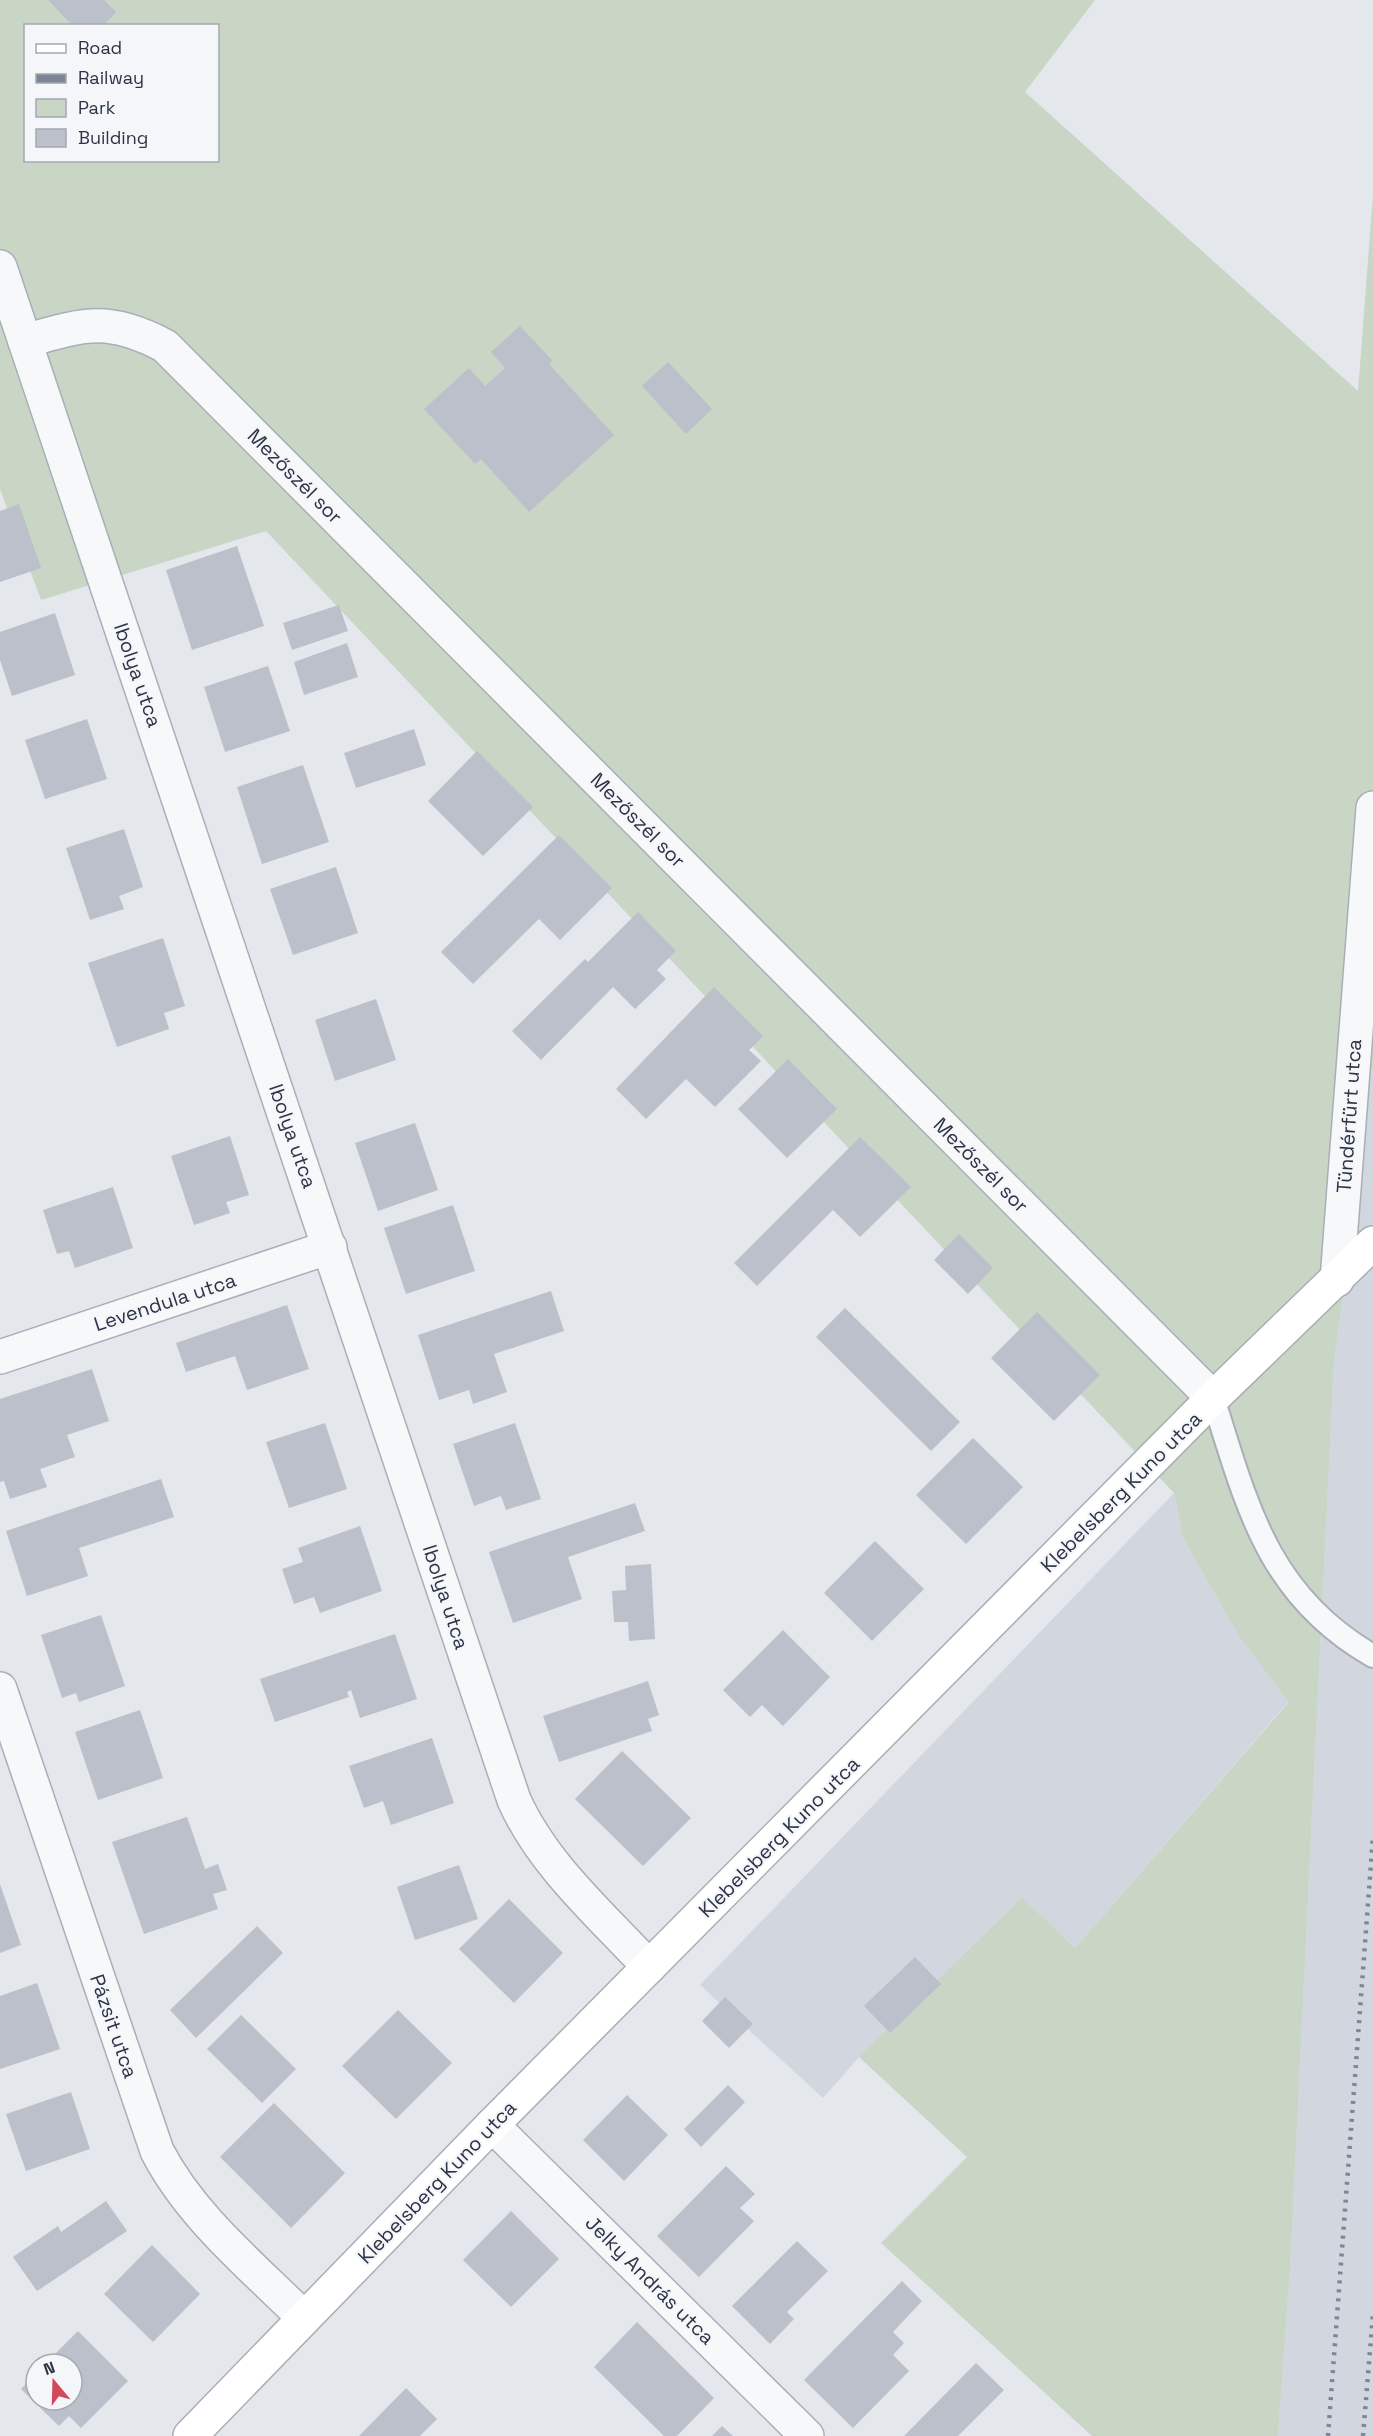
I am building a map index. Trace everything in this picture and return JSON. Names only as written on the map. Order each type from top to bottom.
[{"type":"street","name":"Ibolya utca","points":[[0,267],[517,1808],[541,1848],[649,1968]]},
{"type":"street","name":"Mezőszél sor","points":[[25,341],[86,326],[110,325],[137,331],[165,346],[1213,1398]]},
{"type":"street","name":"Tündérfürt utca","points":[[1337,1280],[1373,808]]},
{"type":"street","name":"Klebelsberg Kuno utca","points":[[190,2436],[492,2125],[1213,1398],[1373,1243]]},
{"type":"street","name":"Levendula utca","points":[[0,1357],[330,1247]]},
{"type":"street","name":"Pázsit utca","points":[[0,1689],[157,2151],[171,2178],[190,2204],[304,2318]]},
{"type":"street","name":"Jelky András utca","points":[[492,2125],[807,2436]]},
{"type":"lane","points":[[1213,1398],[1241,1488],[1283,1576],[1310,1610],[1346,1640],[1373,1656]]},
{"type":"shaded area","points":[[1373,1059],[1373,2436],[1278,2436],[1290,2270],[1334,1363]]},
{"type":"shaded area","points":[[1174,1493],[1183,1538],[1240,1638],[1289,1701],[1075,1948],[1022,1897],[859,2057],[823,2098],[700,1985]]},
{"type":"green space","points":[[0,0],[1095,0],[1025,92],[1358,391],[1373,195],[1373,1059],[1334,1363],[1290,2270],[1278,2436],[1092,2436],[881,2243],[967,2157],[859,2057],[1022,1897],[1075,1948],[1289,1702],[1240,1638],[1183,1538],[1174,1493],[266,531],[41,600],[0,489]]},
{"type":"building","points":[[48,0],[104,0],[116,12],[105,24],[71,24]]},
{"type":"building","points":[[520,326],[553,361],[549,364],[614,435],[529,512],[481,459],[475,464],[424,409],[469,368],[485,386],[505,368],[491,352]]},
{"type":"building","points":[[668,362],[712,409],[686,434],[642,386]]},
{"type":"building","points":[[19,504],[41,568],[0,582],[0,511]]},
{"type":"building","points":[[237,546],[264,626],[192,650],[166,570]]},
{"type":"building","points":[[339,605],[348,631],[292,650],[283,623]]},
{"type":"building","points":[[55,613],[75,675],[12,696],[0,660],[0,632]]},
{"type":"building","points":[[347,643],[358,677],[304,695],[294,662]]},
{"type":"building","points":[[268,666],[290,731],[225,752],[204,687]]},
{"type":"building","points":[[87,719],[107,779],[45,799],[25,740]]},
{"type":"building","points":[[414,729],[426,765],[356,788],[344,753]]},
{"type":"building","points":[[477,751],[533,807],[483,856],[428,801]]},
{"type":"building","points":[[303,765],[329,842],[262,864],[237,787]]},
{"type":"building","points":[[124,829],[143,887],[119,896],[124,909],[90,920],[66,848]]},
{"type":"building","points":[[559,835],[612,888],[560,940],[539,919],[473,984],[441,952]]},
{"type":"building","points":[[336,867],[358,933],[293,955],[270,889]]},
{"type":"building","points":[[638,912],[676,951],[657,970],[666,979],[635,1009],[613,987],[541,1060],[512,1031],[585,959],[588,962]]},
{"type":"building","points":[[163,938],[185,1006],[164,1013],[169,1029],[117,1047],[88,963]]},
{"type":"building","points":[[714,987],[763,1036],[749,1050],[761,1061],[715,1107],[686,1079],[646,1119],[616,1089]]},
{"type":"building","points":[[376,999],[396,1060],[335,1081],[315,1020]]},
{"type":"building","points":[[788,1059],[837,1109],[787,1158],[738,1109]]},
{"type":"building","points":[[415,1123],[438,1190],[378,1211],[355,1143]]},
{"type":"building","points":[[230,1136],[249,1195],[226,1202],[230,1213],[194,1225],[171,1156]]},
{"type":"building","points":[[860,1137],[911,1187],[860,1237],[833,1210],[757,1286],[734,1263]]},
{"type":"building","points":[[113,1187],[133,1248],[75,1268],[69,1251],[57,1254],[43,1210]]},
{"type":"building","points":[[453,1205],[475,1271],[406,1294],[384,1228]]},
{"type":"building","points":[[959,1234],[993,1268],[968,1294],[934,1260]]},
{"type":"building","points":[[551,1291],[564,1331],[494,1354],[507,1392],[473,1404],[469,1390],[439,1400],[418,1335]]},
{"type":"building","points":[[287,1305],[309,1369],[247,1390],[235,1356],[186,1372],[176,1343]]},
{"type":"building","points":[[845,1308],[960,1422],[931,1451],[816,1337]]},
{"type":"building","points":[[1037,1312],[1100,1375],[1054,1421],[991,1358]]},
{"type":"building","points":[[92,1369],[109,1421],[67,1435],[75,1457],[40,1469],[47,1487],[10,1499],[4,1481],[0,1482],[0,1399]]},
{"type":"building","points":[[325,1423],[347,1489],[289,1508],[266,1442]]},
{"type":"building","points":[[515,1423],[541,1499],[506,1510],[501,1496],[474,1506],[453,1444]]},
{"type":"building","points":[[973,1438],[1023,1487],[966,1544],[916,1495]]},
{"type":"building","points":[[161,1479],[174,1517],[79,1548],[88,1576],[27,1596],[6,1531]]},
{"type":"building","points":[[635,1503],[645,1531],[568,1557],[582,1599],[513,1623],[489,1552]]},
{"type":"building","points":[[360,1526],[382,1591],[320,1613],[314,1597],[294,1604],[282,1569],[303,1562],[298,1548]]},
{"type":"building","points":[[875,1541],[924,1589],[872,1641],[824,1593]]},
{"type":"building","points":[[651,1564],[655,1639],[629,1641],[628,1622],[614,1622],[612,1591],[626,1590],[625,1566]]},
{"type":"building","points":[[101,1615],[125,1686],[79,1702],[76,1693],[62,1698],[41,1635]]},
{"type":"building","points":[[783,1630],[830,1677],[783,1726],[762,1705],[750,1717],[723,1690]]},
{"type":"building","points":[[395,1634],[417,1699],[360,1718],[351,1690],[347,1692],[349,1697],[275,1722],[260,1679]]},
{"type":"building","points":[[648,1681],[659,1715],[648,1719],[652,1731],[559,1762],[543,1716]]},
{"type":"building","points":[[140,1710],[163,1778],[98,1800],[75,1732]]},
{"type":"building","points":[[432,1738],[454,1803],[391,1825],[383,1801],[364,1808],[349,1766]]},
{"type":"building","points":[[622,1751],[691,1818],[643,1866],[575,1799]]},
{"type":"building","points":[[187,1817],[205,1869],[218,1864],[227,1890],[213,1894],[218,1909],[144,1934],[112,1842]]},
{"type":"building","points":[[459,1865],[478,1919],[415,1940],[397,1887]]},
{"type":"building","points":[[0,1884],[21,1945],[0,1953]]},
{"type":"building","points":[[509,1899],[563,1953],[514,2003],[459,1949]]},
{"type":"building","points":[[257,1926],[283,1953],[196,2038],[170,2010]]},
{"type":"building","points":[[915,1957],[941,1984],[890,2033],[864,2006]]},
{"type":"building","points":[[37,1983],[60,2049],[0,2069],[0,1996]]},
{"type":"building","points":[[725,1997],[753,2024],[729,2048],[702,2021]]},
{"type":"building","points":[[398,2010],[452,2063],[396,2119],[342,2066]]},
{"type":"building","points":[[241,2015],[296,2069],[262,2103],[207,2049]]},
{"type":"building","points":[[728,2085],[745,2102],[701,2147],[684,2129]]},
{"type":"building","points":[[71,2092],[90,2149],[26,2171],[6,2114]]},
{"type":"building","points":[[627,2095],[668,2135],[624,2181],[583,2140]]},
{"type":"building","points":[[274,2103],[345,2173],[291,2228],[220,2157]]},
{"type":"building","points":[[726,2166],[755,2194],[740,2208],[754,2221],[699,2277],[657,2236]]},
{"type":"building","points":[[106,2201],[127,2231],[37,2291],[13,2257],[58,2226],[61,2232]]},
{"type":"building","points":[[511,2211],[559,2259],[511,2307],[463,2260]]},
{"type":"building","points":[[797,2241],[828,2271],[787,2312],[794,2319],[770,2344],[732,2306]]},
{"type":"building","points":[[152,2245],[200,2294],[153,2342],[104,2294]]},
{"type":"building","points":[[902,2281],[922,2301],[893,2332],[904,2343],[893,2355],[909,2371],[853,2428],[804,2380]]},
{"type":"building","points":[[637,2322],[714,2398],[677,2436],[664,2436],[594,2367]]},
{"type":"building","points":[[78,2331],[128,2381],[81,2428],[69,2416],[59,2426],[45,2412],[84,2412],[84,2352],[57,2352]]},
{"type":"building","points":[[976,2363],[1004,2390],[958,2436],[904,2436]]},
{"type":"building","points":[[406,2388],[437,2419],[420,2436],[359,2436]]},
{"type":"building","points":[[722,2426],[733,2436],[712,2436]]},
{"type":"railway","points":[[1328,2436],[1373,1837]]},
{"type":"railway","points":[[1363,2436],[1373,2314]]}]
